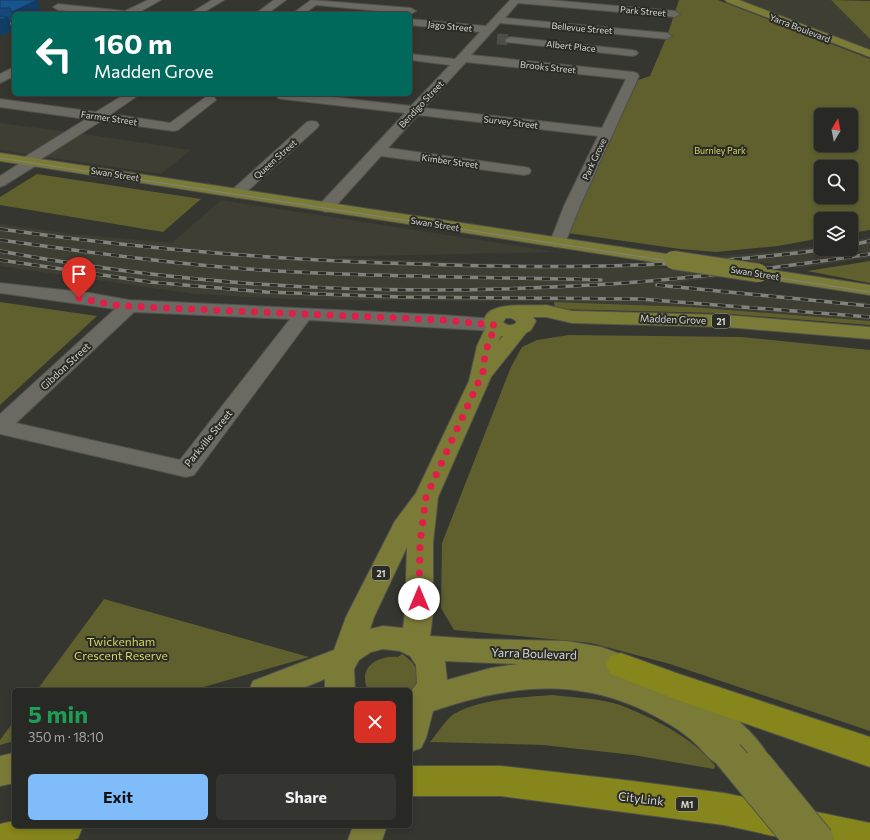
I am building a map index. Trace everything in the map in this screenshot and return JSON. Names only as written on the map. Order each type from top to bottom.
[{"type":"highway","points":[[621,665],[675,686],[870,752]]},
{"type":"highway","name":"CityLink","points":[[412,781],[501,781],[633,797],[724,809],[835,831],[870,840]]},
{"type":"highway","points":[[3,840],[57,828]]},
{"type":"main road","name":"Yarra Boulevard","points":[[730,0],[870,54]]},
{"type":"main road","name":"Swan Street","points":[[0,157],[870,290]]},
{"type":"main road","name":"Madden Grove","points":[[499,319],[546,311],[572,317],[726,321],[870,333]]},
{"type":"main road","points":[[499,319],[518,314],[524,318],[526,324],[520,329]]},
{"type":"main road","name":"Madden Grove","points":[[520,329],[572,317]]},
{"type":"main road","name":"21","points":[[483,372],[485,353],[490,336],[499,319]]},
{"type":"main road","name":"21","points":[[340,688],[338,672],[346,656],[360,617],[398,538],[407,521],[426,497],[483,372],[520,329]]},
{"type":"main road","name":"21","points":[[417,646],[420,543],[426,497]]},
{"type":"main road","name":"Yarra Boulevard","points":[[269,688],[346,656],[353,648],[367,640],[382,637],[398,638],[417,646],[468,651],[530,650],[565,652],[592,656],[621,665],[673,691],[693,704],[732,736],[742,758],[799,840]]},
{"type":"main road","points":[[412,729],[417,705],[428,693],[433,677],[429,660],[417,646]]},
{"type":"main road","name":"Yarra Boulevard","points":[[417,705],[465,687],[514,677],[550,674],[578,676],[630,689],[657,702],[742,758],[819,840]]},
{"type":"main road","points":[[0,771],[12,768]]},
{"type":"main road","points":[[365,840],[369,828]]},
{"type":"street","points":[[132,12],[156,0]]},
{"type":"street","points":[[198,12],[219,0]]},
{"type":"street","points":[[270,0],[281,0]]},
{"type":"street","points":[[263,12],[281,0]]},
{"type":"street","points":[[376,0],[409,12]]},
{"type":"street","name":"Park Street","points":[[516,0],[674,14]]},
{"type":"street","name":"Bendigo Street","points":[[326,207],[461,60],[492,32],[516,0]]},
{"type":"street","points":[[300,12],[316,1],[404,12]]},
{"type":"street","points":[[58,7],[105,12]]},
{"type":"street","name":"Jago Street","points":[[412,13],[492,32]]},
{"type":"street","points":[[0,25],[12,26]]},
{"type":"street","name":"Bellevue Street","points":[[492,32],[667,36]]},
{"type":"street","name":"Albert Place","points":[[510,40],[632,52]]},
{"type":"street","name":"Brooks Street","points":[[412,57],[461,60],[633,76]]},
{"type":"street","points":[[0,78],[12,73]]},
{"type":"street","points":[[433,74],[447,76]]},
{"type":"street","name":"Park Grove","points":[[558,242],[572,206],[633,76]]},
{"type":"street","points":[[0,182],[131,96]]},
{"type":"street","name":"Survey Street","points":[[299,96],[606,133]]},
{"type":"street","points":[[29,107],[46,98]]},
{"type":"street","name":"Farmer Street","points":[[0,103],[173,127],[210,100]]},
{"type":"street","name":"Queen Street","points":[[237,193],[312,125]]},
{"type":"street","name":"Kimber Street","points":[[376,151],[524,171]]},
{"type":"street","name":"Madden Grove","points":[[0,288],[90,299],[129,306],[303,315],[443,320],[499,319]]},
{"type":"street","name":"Gibdon Street","points":[[0,426],[129,306]]},
{"type":"street","name":"Parkville Street","points":[[0,426],[186,469],[303,315]]},
{"type":"shaded area","points":[[739,0],[831,0],[870,39],[870,50]]},
{"type":"shaded area","points":[[0,123],[191,150],[161,174],[0,150]]},
{"type":"shaded area","points":[[221,200],[557,252],[322,257],[539,265],[636,264],[723,277],[681,282],[681,285],[870,303],[870,321],[691,307],[563,302],[312,300],[194,294],[0,266],[0,224],[72,234],[172,243]]},
{"type":"shaded area","points":[[870,237],[870,258],[799,268],[714,256],[772,252],[814,247],[814,256],[858,256],[858,240]]},
{"type":"green space","name":"Burnley Park","points":[[679,0],[718,0],[870,59],[870,230],[858,232],[858,212],[814,212],[814,239],[778,246],[716,252],[680,249],[568,233],[638,80],[650,76],[667,36]]},
{"type":"green space","points":[[831,0],[870,1],[870,39]]},
{"type":"green space","points":[[37,174],[201,199],[163,232],[0,205],[0,197]]},
{"type":"green space","points":[[870,261],[870,283],[807,271]]},
{"type":"green space","points":[[0,302],[97,316],[0,405]]},
{"type":"green space","points":[[554,302],[691,307],[870,321],[870,325],[717,313],[555,309]]},
{"type":"green space","points":[[569,335],[742,337],[870,350],[870,731],[670,664],[591,643],[454,630],[441,608],[442,543],[511,367],[522,347],[537,340]]},
{"type":"green space","name":"Twickenham Crescent Reserve","points":[[104,599],[309,657],[200,688],[38,688]]},
{"type":"green space","points":[[402,654],[408,658],[417,672],[416,683],[412,692],[412,688],[367,688],[365,675],[371,664],[383,658],[398,657]]},
{"type":"green space","points":[[553,695],[613,703],[659,722],[685,738],[707,756],[715,766],[714,769],[633,755],[543,745],[430,742],[444,723],[454,714],[464,709],[489,702]]},
{"type":"green space","points":[[12,724],[12,742],[0,745],[0,740]]},
{"type":"building","points":[[0,0],[37,0],[12,12],[10,8],[0,8]]},
{"type":"building","points":[[0,16],[8,17],[0,20]]},
{"type":"tunnel","points":[[497,39],[510,40]]},
{"type":"tram line","points":[[0,158],[870,292]]},
{"type":"railway","points":[[0,229],[157,248],[314,260],[471,266],[624,266],[725,260],[814,251]]},
{"type":"railway","points":[[0,240],[154,260],[291,272],[601,280]]},
{"type":"railway","points":[[858,244],[870,241]]},
{"type":"railway","points":[[0,251],[73,264],[147,274],[220,281],[368,289],[443,290],[517,289],[661,280],[765,269],[870,254]]},
{"type":"railway","points":[[0,260],[150,282],[266,292],[401,297],[640,299],[870,317]]},
{"type":"railway","points":[[657,285],[870,306]]},
{"type":"route","points":[[79,298],[114,305],[188,310],[443,320],[496,326],[490,336],[485,353],[483,372],[426,497],[420,543],[419,599]]}]
